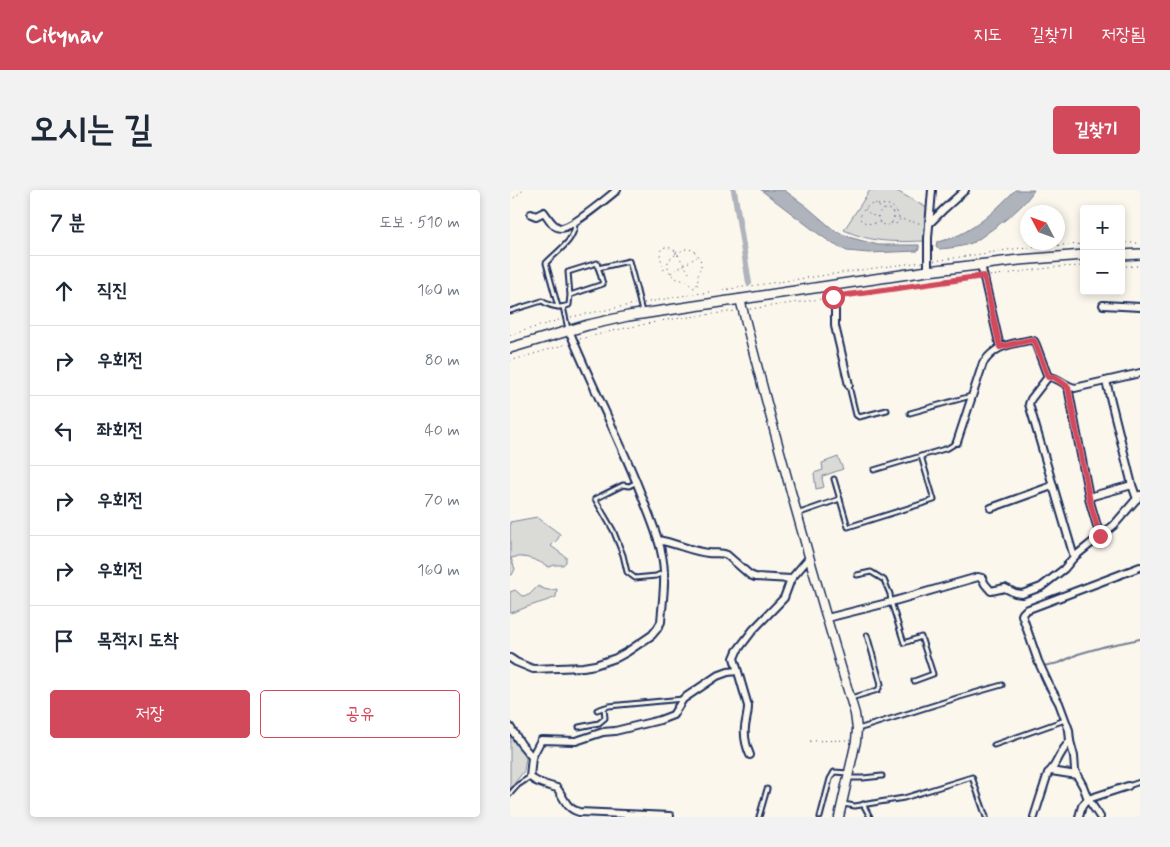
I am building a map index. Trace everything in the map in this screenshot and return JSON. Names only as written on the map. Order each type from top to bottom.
[{"type":"main road","points":[[1125,255],[1140,254]]},
{"type":"main road","points":[[510,348],[604,321],[831,286],[928,263],[981,265],[1080,255]]},
{"type":"street","points":[[531,214],[536,216],[544,212],[556,226],[566,227],[617,190]]},
{"type":"street","points":[[928,263],[932,190]]},
{"type":"street","points":[[929,224],[958,192],[966,190]]},
{"type":"street","points":[[981,265],[1000,347]]},
{"type":"street","points":[[831,286],[835,310],[835,326],[848,386]]},
{"type":"street","points":[[740,299],[797,515],[855,714],[856,740],[839,817]]},
{"type":"street","points":[[1103,305],[1140,307]]},
{"type":"street","points":[[510,658],[533,669],[595,665],[616,658],[645,640],[658,630],[661,622],[664,573],[658,540],[637,482],[569,330]]},
{"type":"street","points":[[957,442],[983,363],[990,354],[1000,347],[1030,340],[1034,341],[1048,377]]},
{"type":"street","points":[[1048,377],[1054,377],[1068,387],[1075,388],[1140,373]]},
{"type":"street","points":[[1048,377],[1030,399],[1029,404],[1074,557]]},
{"type":"street","points":[[826,618],[978,577],[982,578],[991,591],[1005,588],[1022,594],[1041,587],[1064,569],[1074,557],[1114,525],[1138,497],[1132,485],[1106,381]]},
{"type":"street","points":[[1068,387],[1089,497],[1100,536]]},
{"type":"street","points":[[1089,497],[1132,485]]},
{"type":"street","points":[[991,508],[1052,486]]},
{"type":"street","points":[[658,540],[672,542],[689,549],[710,554],[723,553],[755,577],[791,579]]},
{"type":"street","points":[[750,755],[745,737],[748,706],[734,658],[753,630],[784,598],[791,579],[809,558]]},
{"type":"street","points":[[1100,817],[1088,798],[1075,770],[1069,730],[1060,703],[1038,660],[1022,615],[1026,610],[1140,567]]},
{"type":"street","points":[[670,816],[579,812],[572,810],[563,800],[557,788],[544,785],[530,777],[532,757],[541,740],[576,740],[603,732],[616,731],[660,720],[673,715],[684,699],[717,676],[737,671]]},
{"type":"street","points":[[510,727],[532,757]]},
{"type":"street","points":[[1034,817],[1044,781],[1070,742]]},
{"type":"street","points":[[1051,771],[1077,775]]},
{"type":"street","points":[[1079,817],[1082,806],[1088,798],[1128,786]]},
{"type":"lane","points":[[558,307],[546,263],[568,241],[575,230],[575,222]]},
{"type":"lane","points":[[598,268],[629,261],[642,314]]},
{"type":"lane","points":[[510,311],[542,301],[551,307],[563,308],[569,305],[568,272],[597,263],[603,284],[570,294]]},
{"type":"lane","points":[[563,308],[569,330]]},
{"type":"lane","points":[[848,386],[856,414],[859,417],[887,410]]},
{"type":"lane","points":[[910,412],[972,396]]},
{"type":"lane","points":[[874,470],[948,448],[957,442]]},
{"type":"lane","points":[[834,479],[848,527],[934,500],[922,456]]},
{"type":"lane","points":[[637,482],[629,486],[623,486],[595,499],[613,530],[623,555],[627,572],[636,578],[656,576],[664,573]]},
{"type":"lane","points":[[797,515],[840,499]]},
{"type":"lane","points":[[857,576],[871,572],[884,580],[904,643],[921,637],[933,674],[914,680]]},
{"type":"lane","points":[[850,698],[878,690],[881,684],[867,634]]},
{"type":"lane","points":[[857,729],[1002,686]]},
{"type":"lane","points":[[597,710],[609,706],[684,699]]},
{"type":"lane","points":[[579,727],[599,723],[604,718],[604,708]]},
{"type":"lane","points":[[994,744],[1065,720]]},
{"type":"lane","points":[[820,817],[830,779],[834,772],[863,778],[882,776]]},
{"type":"lane","points":[[842,804],[855,806],[904,798],[972,776],[986,817]]},
{"type":"lane","points":[[510,794],[518,785],[530,777]]},
{"type":"lane","points":[[1128,786],[1140,782]]},
{"type":"lane","points":[[759,817],[768,789]]},
{"type":"lane","points":[[862,804],[870,817]]},
{"type":"path","points":[[510,200],[523,190]]},
{"type":"path","points":[[875,203],[878,205],[889,205],[899,215],[900,219],[896,224],[886,225],[880,222],[873,224],[864,222],[860,219],[865,209],[875,203]]},
{"type":"path","points":[[878,205],[883,210],[896,212]]},
{"type":"path","points":[[865,209],[879,217]]},
{"type":"path","points":[[880,222],[879,217],[883,210]]},
{"type":"path","points":[[891,223],[894,218],[892,212]]},
{"type":"path","points":[[900,219],[929,224]]},
{"type":"path","points":[[1125,243],[1140,243]]},
{"type":"path","points":[[510,335],[566,318],[681,296],[882,267],[928,263],[1027,247],[1080,244]]},
{"type":"path","points":[[664,270],[660,254],[663,248],[669,247],[676,252],[689,249],[698,256],[701,263],[696,287],[692,288],[685,280],[675,278],[670,274],[667,266],[668,261],[676,252]]},
{"type":"path","points":[[678,256],[679,252]]},
{"type":"path","points":[[675,255],[678,256],[691,276]]},
{"type":"path","points":[[670,274],[698,256]]},
{"type":"path","points":[[510,361],[585,338],[666,320],[984,276],[1056,267],[1080,266]]},
{"type":"path","points":[[1125,266],[1140,266]]},
{"type":"path","points":[[810,742],[856,740]]},
{"type":"shaded area","points":[[761,190],[784,190],[835,231],[852,238],[878,245],[919,245],[918,251],[869,253],[847,251],[816,232]]},
{"type":"shaded area","points":[[870,190],[895,190],[927,208],[924,241],[874,239],[844,230]]},
{"type":"shaded area","points":[[1015,190],[1034,190],[1030,197],[1013,214],[974,242],[957,247],[939,249],[936,246],[937,242],[960,235],[970,229],[998,207]]},
{"type":"shaded area","points":[[838,457],[843,469],[823,476],[824,487],[816,489],[814,473],[823,470],[822,463]]},
{"type":"shaded area","points":[[537,517],[560,534],[551,546],[566,557],[566,562],[563,565],[549,567],[536,560],[511,558],[515,569],[512,575],[510,575],[510,522]]},
{"type":"shaded area","points":[[538,586],[547,590],[557,589],[556,597],[510,613],[510,592],[515,590],[522,596],[529,595]]},
{"type":"shaded area","points":[[510,733],[524,751],[526,758],[524,771],[510,789]]},
{"type":"waterway","points":[[734,190],[749,283]]},
{"type":"waterway","points":[[1043,666],[1059,663],[1078,654],[1106,646],[1140,639]]},
{"type":"route","points":[[833,297],[984,276],[1000,347],[1030,340],[1034,341],[1048,377],[1054,377],[1068,387],[1090,502],[1100,536]]}]
